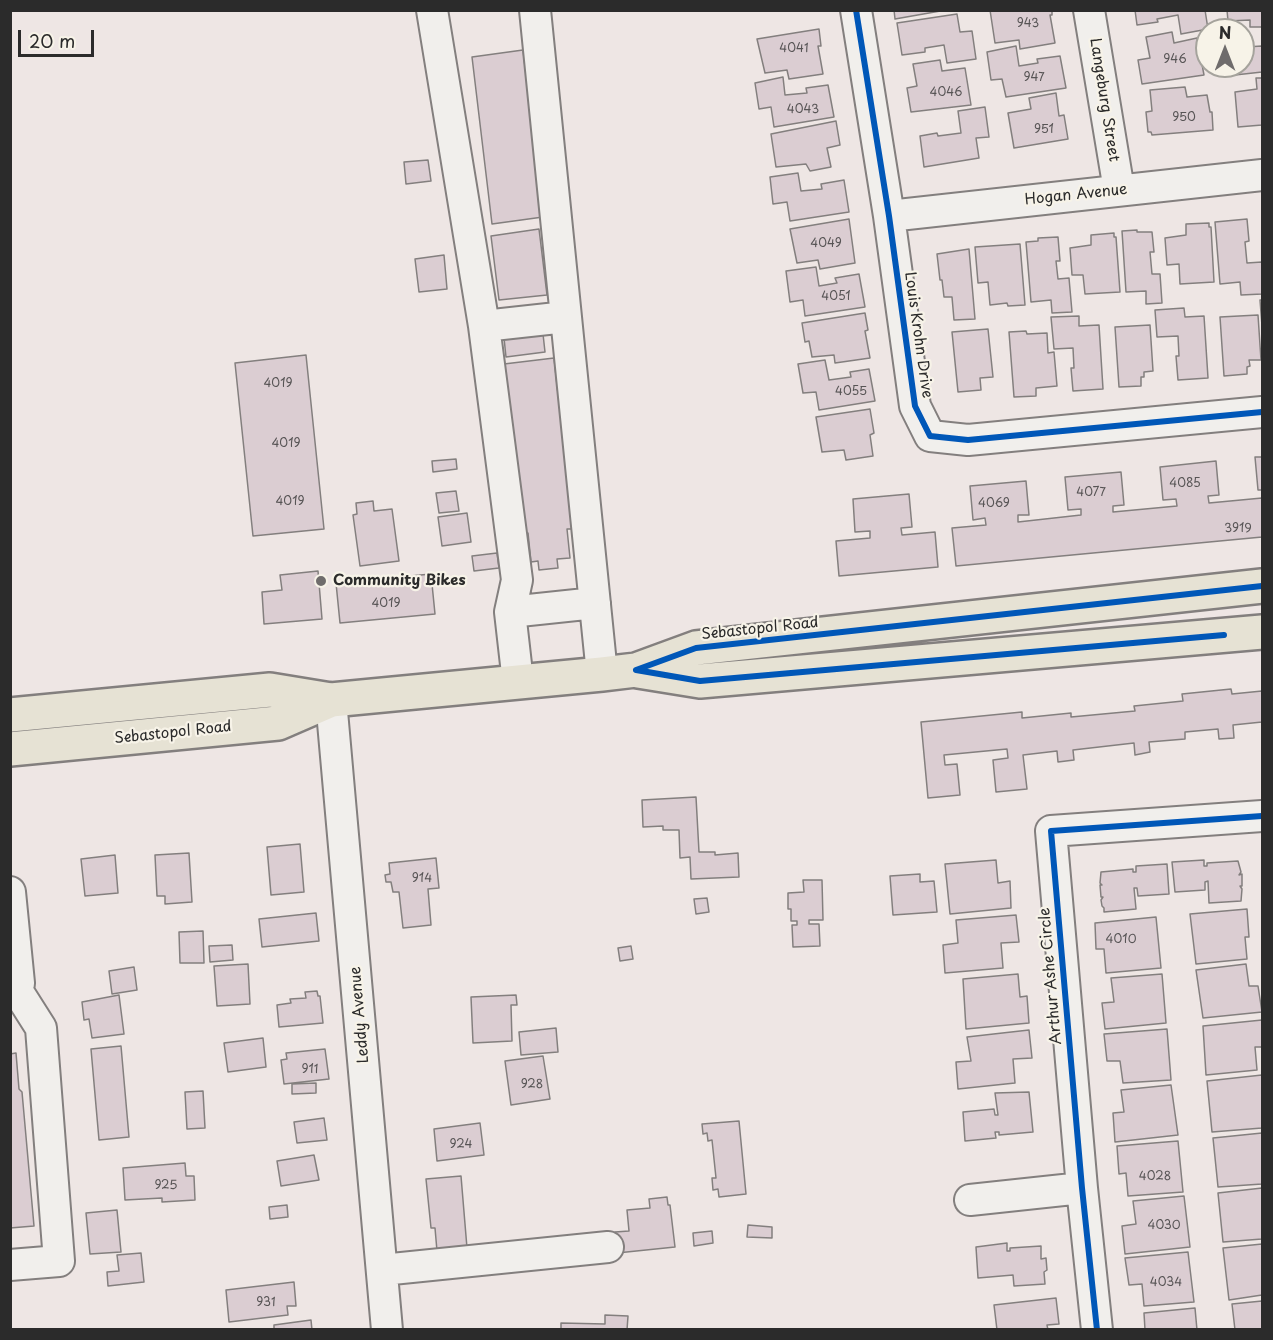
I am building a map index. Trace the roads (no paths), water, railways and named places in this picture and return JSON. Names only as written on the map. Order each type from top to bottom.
[{"type":"main road","name":"Sebastopol Road","points":[[10,715],[270,690],[331,700],[602,674],[636,670],[696,648],[1263,586]]},
{"type":"main road","name":"Sebastopol Road","points":[[636,670],[700,681],[1263,632]]},
{"type":"main road","name":"Sebastopol Road","points":[[10,749],[278,723],[331,700]]},
{"type":"street","points":[[432,10],[484,326],[517,580],[510,612],[518,682]]},
{"type":"street","points":[[535,10],[602,674]]},
{"type":"street","name":"Louis Krohn Drive","points":[[856,10],[889,216],[915,406],[930,436],[968,440],[1263,412]]},
{"type":"street","name":"Langeburg Street","points":[[1089,10],[1119,190]]},
{"type":"street","name":"Hogan Avenue","points":[[889,216],[1263,175]]},
{"type":"street","points":[[484,326],[566,317]]},
{"type":"street","points":[[510,612],[595,603]]},
{"type":"street","name":"Leddy Avenue","points":[[331,700],[387,1329]]},
{"type":"street","name":"Arthur Ashe Circle","points":[[1097,1329],[1082,1188],[1051,831],[1263,816]]},
{"type":"street","points":[[10,892],[19,984],[13,988],[41,1028],[59,1260],[10,1265]]},
{"type":"street","points":[[970,1200],[1082,1188]]},
{"type":"street","points":[[382,1270],[608,1247]]},
{"type":"place","name":"Community Bikes","points":[[321,581]]}]
